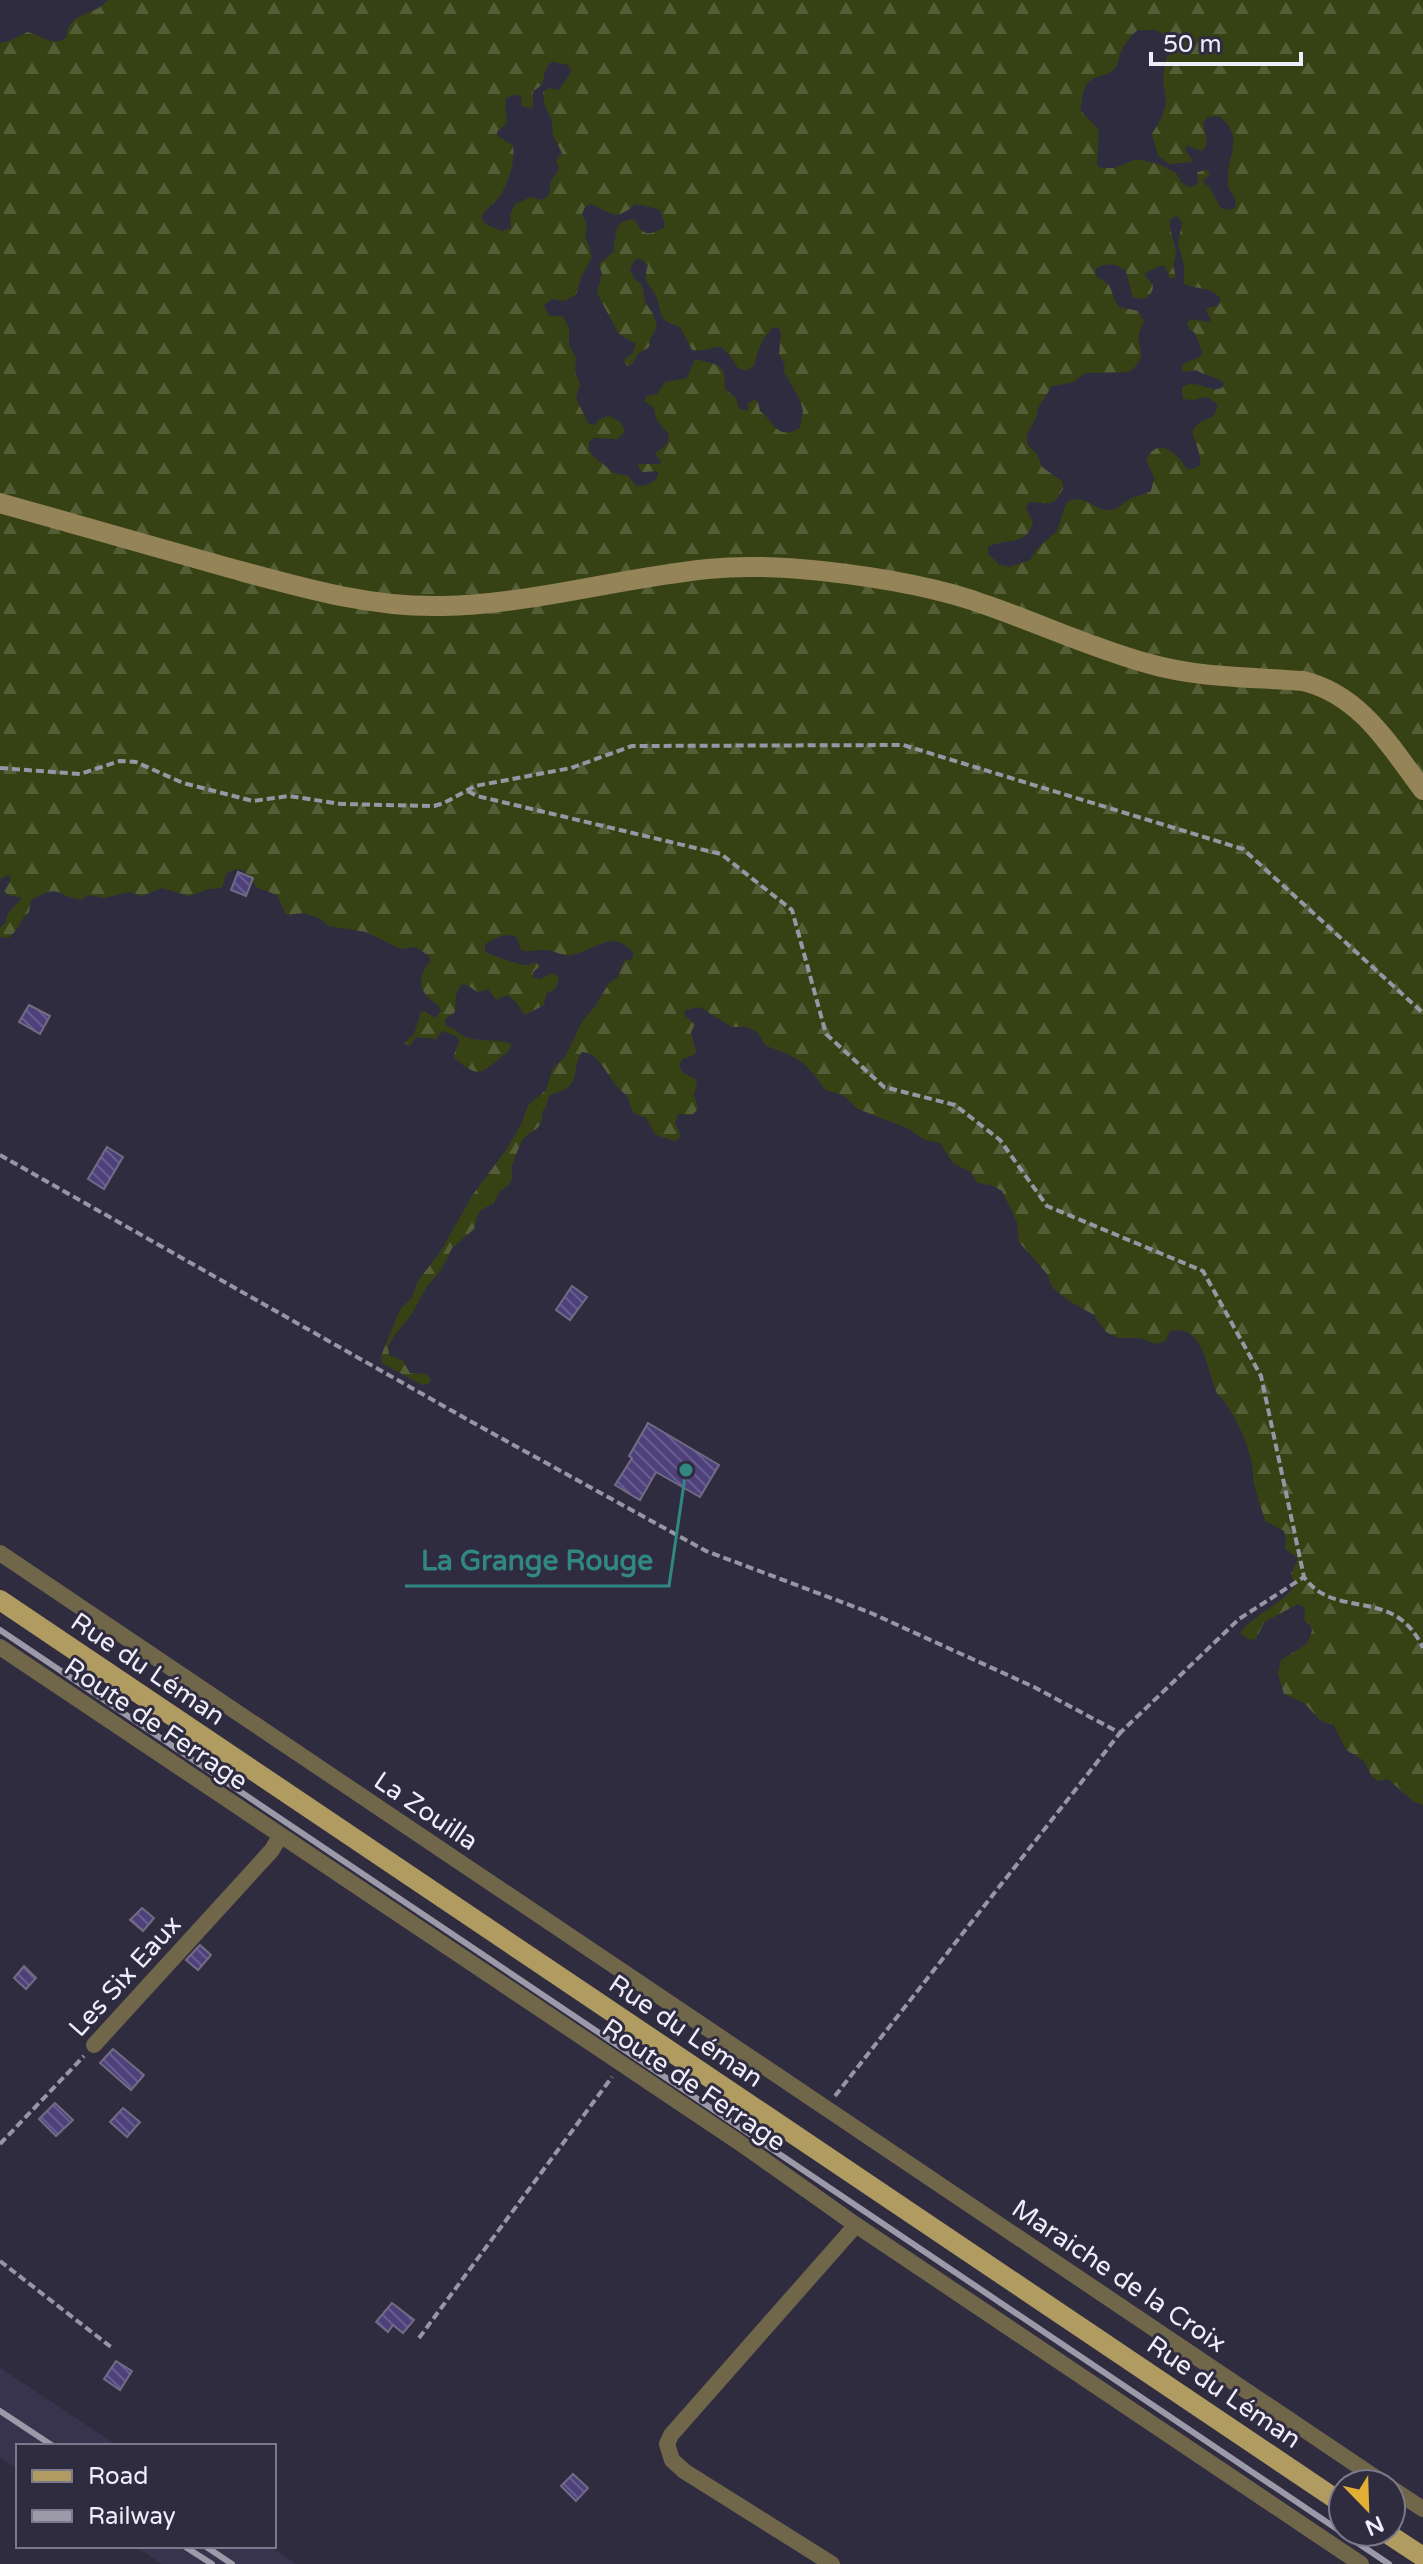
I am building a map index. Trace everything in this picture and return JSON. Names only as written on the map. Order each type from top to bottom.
[{"type":"main road","name":"Rue du Léman","points":[[0,1600],[1327,2493]]},
{"type":"street","points":[[0,503],[287,584],[369,602],[410,606],[468,604],[560,593],[711,568],[773,566],[947,593],[1163,668],[1204,675],[1303,681],[1319,685],[1366,716],[1423,790]]},
{"type":"street","name":"La Zouilla","points":[[0,1553],[826,2108]]},
{"type":"street","name":"Route de Ferrage","points":[[0,1647],[1361,2564]]},
{"type":"street","name":"Les Six Eaux","points":[[94,2045],[272,1850],[280,1836]]},
{"type":"street","name":"Maraiche de la Croix","points":[[826,2108],[1361,2468]]},
{"type":"street","points":[[832,2564],[684,2471],[672,2460],[667,2444],[671,2435],[856,2225]]},
{"type":"path","points":[[0,768],[80,774],[120,761],[136,762],[183,783],[253,801],[289,796],[341,804],[434,806],[475,786],[571,768],[632,746],[903,745],[1243,849],[1423,1013]]},
{"type":"path","points":[[468,791],[477,796],[721,854],[792,910],[826,1034],[884,1087],[955,1105],[1000,1140],[1047,1206],[1203,1271],[1261,1376],[1304,1577],[1318,1592],[1391,1612],[1410,1624],[1423,1648]]},
{"type":"path","points":[[0,1155],[706,1551],[871,1613],[1034,1687],[1120,1733]]},
{"type":"path","points":[[826,2108],[1120,1733],[1239,1619],[1304,1577]]},
{"type":"path","name":"Les Six Eaux","points":[[0,2144],[94,2045]]},
{"type":"path","points":[[419,2338],[621,2065]]},
{"type":"path","points":[[0,2261],[111,2347]]},
{"type":"shaded area","points":[[0,2368],[115,2444],[16,2444],[16,2468],[0,2457]]},
{"type":"shaded area","points":[[138,2548],[272,2548],[296,2564],[162,2564]]},
{"type":"green space","points":[[108,0],[1423,0],[1423,1805],[1413,1801],[1388,1779],[1378,1781],[1373,1778],[1363,1760],[1346,1750],[1334,1725],[1321,1721],[1304,1703],[1284,1694],[1278,1674],[1281,1660],[1307,1644],[1312,1631],[1304,1620],[1305,1608],[1298,1604],[1266,1621],[1256,1639],[1251,1640],[1240,1634],[1295,1585],[1291,1574],[1298,1558],[1285,1549],[1284,1531],[1265,1521],[1244,1438],[1216,1391],[1204,1354],[1194,1337],[1175,1330],[1169,1333],[1166,1341],[1156,1344],[1140,1338],[1118,1338],[1106,1332],[1094,1315],[1052,1287],[1047,1274],[1019,1242],[1017,1222],[1002,1191],[977,1183],[971,1172],[953,1163],[940,1143],[925,1140],[907,1128],[858,1109],[843,1095],[825,1090],[800,1062],[766,1046],[757,1032],[747,1027],[732,1027],[700,1007],[685,1010],[685,1016],[695,1024],[691,1032],[696,1051],[694,1055],[682,1059],[679,1066],[682,1072],[695,1079],[694,1095],[698,1109],[692,1115],[678,1114],[675,1123],[681,1136],[675,1141],[656,1135],[645,1117],[633,1113],[627,1095],[601,1063],[582,1052],[571,1085],[549,1096],[540,1125],[521,1142],[509,1185],[500,1191],[494,1203],[481,1210],[474,1229],[452,1248],[441,1270],[388,1346],[389,1355],[403,1361],[410,1373],[427,1374],[431,1380],[422,1385],[382,1363],[381,1356],[400,1309],[412,1298],[418,1281],[440,1252],[474,1193],[506,1150],[522,1123],[528,1105],[546,1090],[553,1068],[565,1057],[583,1020],[609,983],[618,977],[624,961],[632,959],[634,954],[626,946],[611,941],[568,955],[549,950],[521,950],[513,935],[500,936],[485,944],[485,952],[492,955],[524,965],[537,963],[539,967],[533,972],[533,977],[540,979],[553,973],[559,978],[556,988],[546,994],[544,1005],[525,1015],[508,995],[496,1000],[488,989],[478,992],[465,984],[461,985],[456,995],[455,1012],[445,1019],[446,1026],[469,1038],[511,1044],[509,1051],[478,1072],[455,1059],[459,1041],[456,1036],[442,1031],[436,1039],[416,1037],[410,1046],[404,1043],[414,1034],[421,1012],[435,1018],[441,1011],[421,984],[424,970],[430,962],[429,956],[416,947],[400,949],[366,932],[329,926],[321,919],[304,913],[286,915],[277,895],[258,888],[242,870],[226,874],[222,888],[189,896],[162,888],[142,896],[129,892],[104,898],[88,895],[81,900],[48,892],[31,900],[29,912],[8,938],[0,937],[0,928],[6,922],[8,913],[22,898],[4,891],[10,876],[0,880],[0,43],[27,32],[51,41],[61,40],[66,38],[72,22]],"holes":[[[1138,30],[1156,30],[1166,40],[1163,79],[1165,107],[1152,134],[1158,156],[1169,164],[1191,162],[1185,150],[1187,146],[1203,151],[1207,144],[1203,123],[1208,117],[1219,116],[1227,124],[1233,140],[1228,184],[1235,208],[1227,210],[1220,207],[1210,188],[1203,182],[1210,174],[1207,170],[1197,172],[1198,183],[1190,188],[1181,182],[1176,173],[1142,160],[1115,168],[1097,165],[1099,130],[1080,110],[1083,93],[1090,81],[1115,68],[1129,39]],[[550,63],[568,65],[572,71],[559,90],[549,88],[543,92],[552,120],[553,135],[562,153],[556,160],[559,169],[551,181],[549,195],[542,200],[531,197],[515,204],[510,216],[511,228],[502,231],[487,225],[481,218],[502,192],[511,168],[513,146],[497,135],[507,123],[506,98],[521,96],[522,106],[533,107],[533,91],[542,85]],[[590,204],[617,214],[635,204],[641,205],[660,210],[665,223],[664,228],[646,233],[634,219],[624,221],[617,227],[613,252],[599,264],[602,274],[597,293],[619,334],[636,344],[633,353],[624,360],[627,366],[649,347],[657,327],[645,302],[642,285],[630,269],[639,258],[648,265],[646,279],[658,300],[663,318],[680,327],[692,350],[721,348],[738,368],[746,371],[755,365],[767,334],[774,327],[779,328],[779,354],[785,365],[784,372],[803,411],[800,428],[786,433],[777,429],[760,411],[755,399],[748,404],[748,411],[739,409],[736,398],[725,389],[724,373],[718,365],[695,359],[687,378],[665,382],[657,394],[647,396],[644,401],[654,408],[656,419],[669,435],[668,443],[655,454],[660,464],[638,464],[642,472],[658,471],[654,481],[637,486],[628,476],[614,473],[593,456],[589,450],[589,442],[593,438],[618,439],[625,431],[620,422],[610,416],[594,425],[588,423],[576,398],[580,384],[575,371],[576,358],[569,345],[569,327],[562,316],[549,316],[544,305],[552,299],[564,301],[576,295],[592,257],[585,235],[587,224],[582,214]],[[1177,216],[1182,223],[1178,243],[1184,265],[1184,284],[1209,290],[1221,300],[1218,306],[1207,308],[1211,319],[1209,322],[1191,319],[1187,323],[1202,351],[1200,357],[1183,364],[1182,369],[1185,372],[1196,370],[1224,383],[1222,388],[1217,389],[1193,384],[1182,387],[1183,399],[1207,397],[1218,404],[1214,416],[1202,421],[1193,431],[1200,465],[1187,469],[1168,449],[1156,448],[1146,460],[1154,477],[1151,491],[1111,510],[1084,500],[1071,500],[1066,504],[1057,531],[1030,560],[1009,567],[1000,565],[988,554],[988,547],[1026,535],[1033,522],[1026,508],[1029,502],[1052,502],[1063,489],[1063,482],[1042,467],[1038,455],[1027,444],[1027,434],[1038,408],[1052,386],[1074,382],[1085,373],[1129,372],[1141,357],[1139,334],[1144,321],[1138,311],[1116,303],[1109,285],[1096,276],[1095,269],[1107,264],[1122,268],[1126,271],[1133,297],[1147,297],[1153,285],[1144,274],[1165,266],[1170,279],[1176,277],[1173,266],[1176,253],[1170,219]]]},
{"type":"building","points":[[238,872],[253,878],[246,896],[231,890]]},
{"type":"building","points":[[29,1005],[50,1016],[40,1034],[19,1022]]},
{"type":"building","points":[[107,1147],[123,1157],[104,1189],[88,1179]]},
{"type":"building","points":[[572,1286],[587,1297],[570,1320],[556,1310]]},
{"type":"building","points":[[648,1423],[719,1465],[700,1497],[656,1472],[640,1500],[615,1485]]},
{"type":"building","points":[[142,1908],[154,1918],[143,1931],[130,1920]]},
{"type":"building","points":[[200,1945],[211,1955],[198,1970],[186,1960]]},
{"type":"building","points":[[24,1966],[36,1978],[26,1989],[14,1978]]},
{"type":"building","points":[[113,2049],[144,2075],[131,2090],[100,2063]]},
{"type":"building","points":[[55,2103],[73,2120],[56,2136],[39,2119]]},
{"type":"building","points":[[123,2108],[140,2122],[127,2137],[110,2122]]},
{"type":"building","points":[[392,2303],[414,2320],[403,2333],[393,2325],[388,2332],[376,2322]]},
{"type":"building","points":[[116,2361],[132,2371],[120,2390],[104,2379]]},
{"type":"building","points":[[573,2474],[588,2488],[576,2501],[561,2486]]},
{"type":"railway","points":[[0,1630],[1389,2564]]},
{"type":"railway","points":[[0,2411],[50,2444]]},
{"type":"railway","points":[[187,2548],[212,2564]]},
{"type":"railway","points":[[208,2548],[232,2564]]},
{"type":"place","name":"La Grange Rouge","points":[[686,1470]]}]
